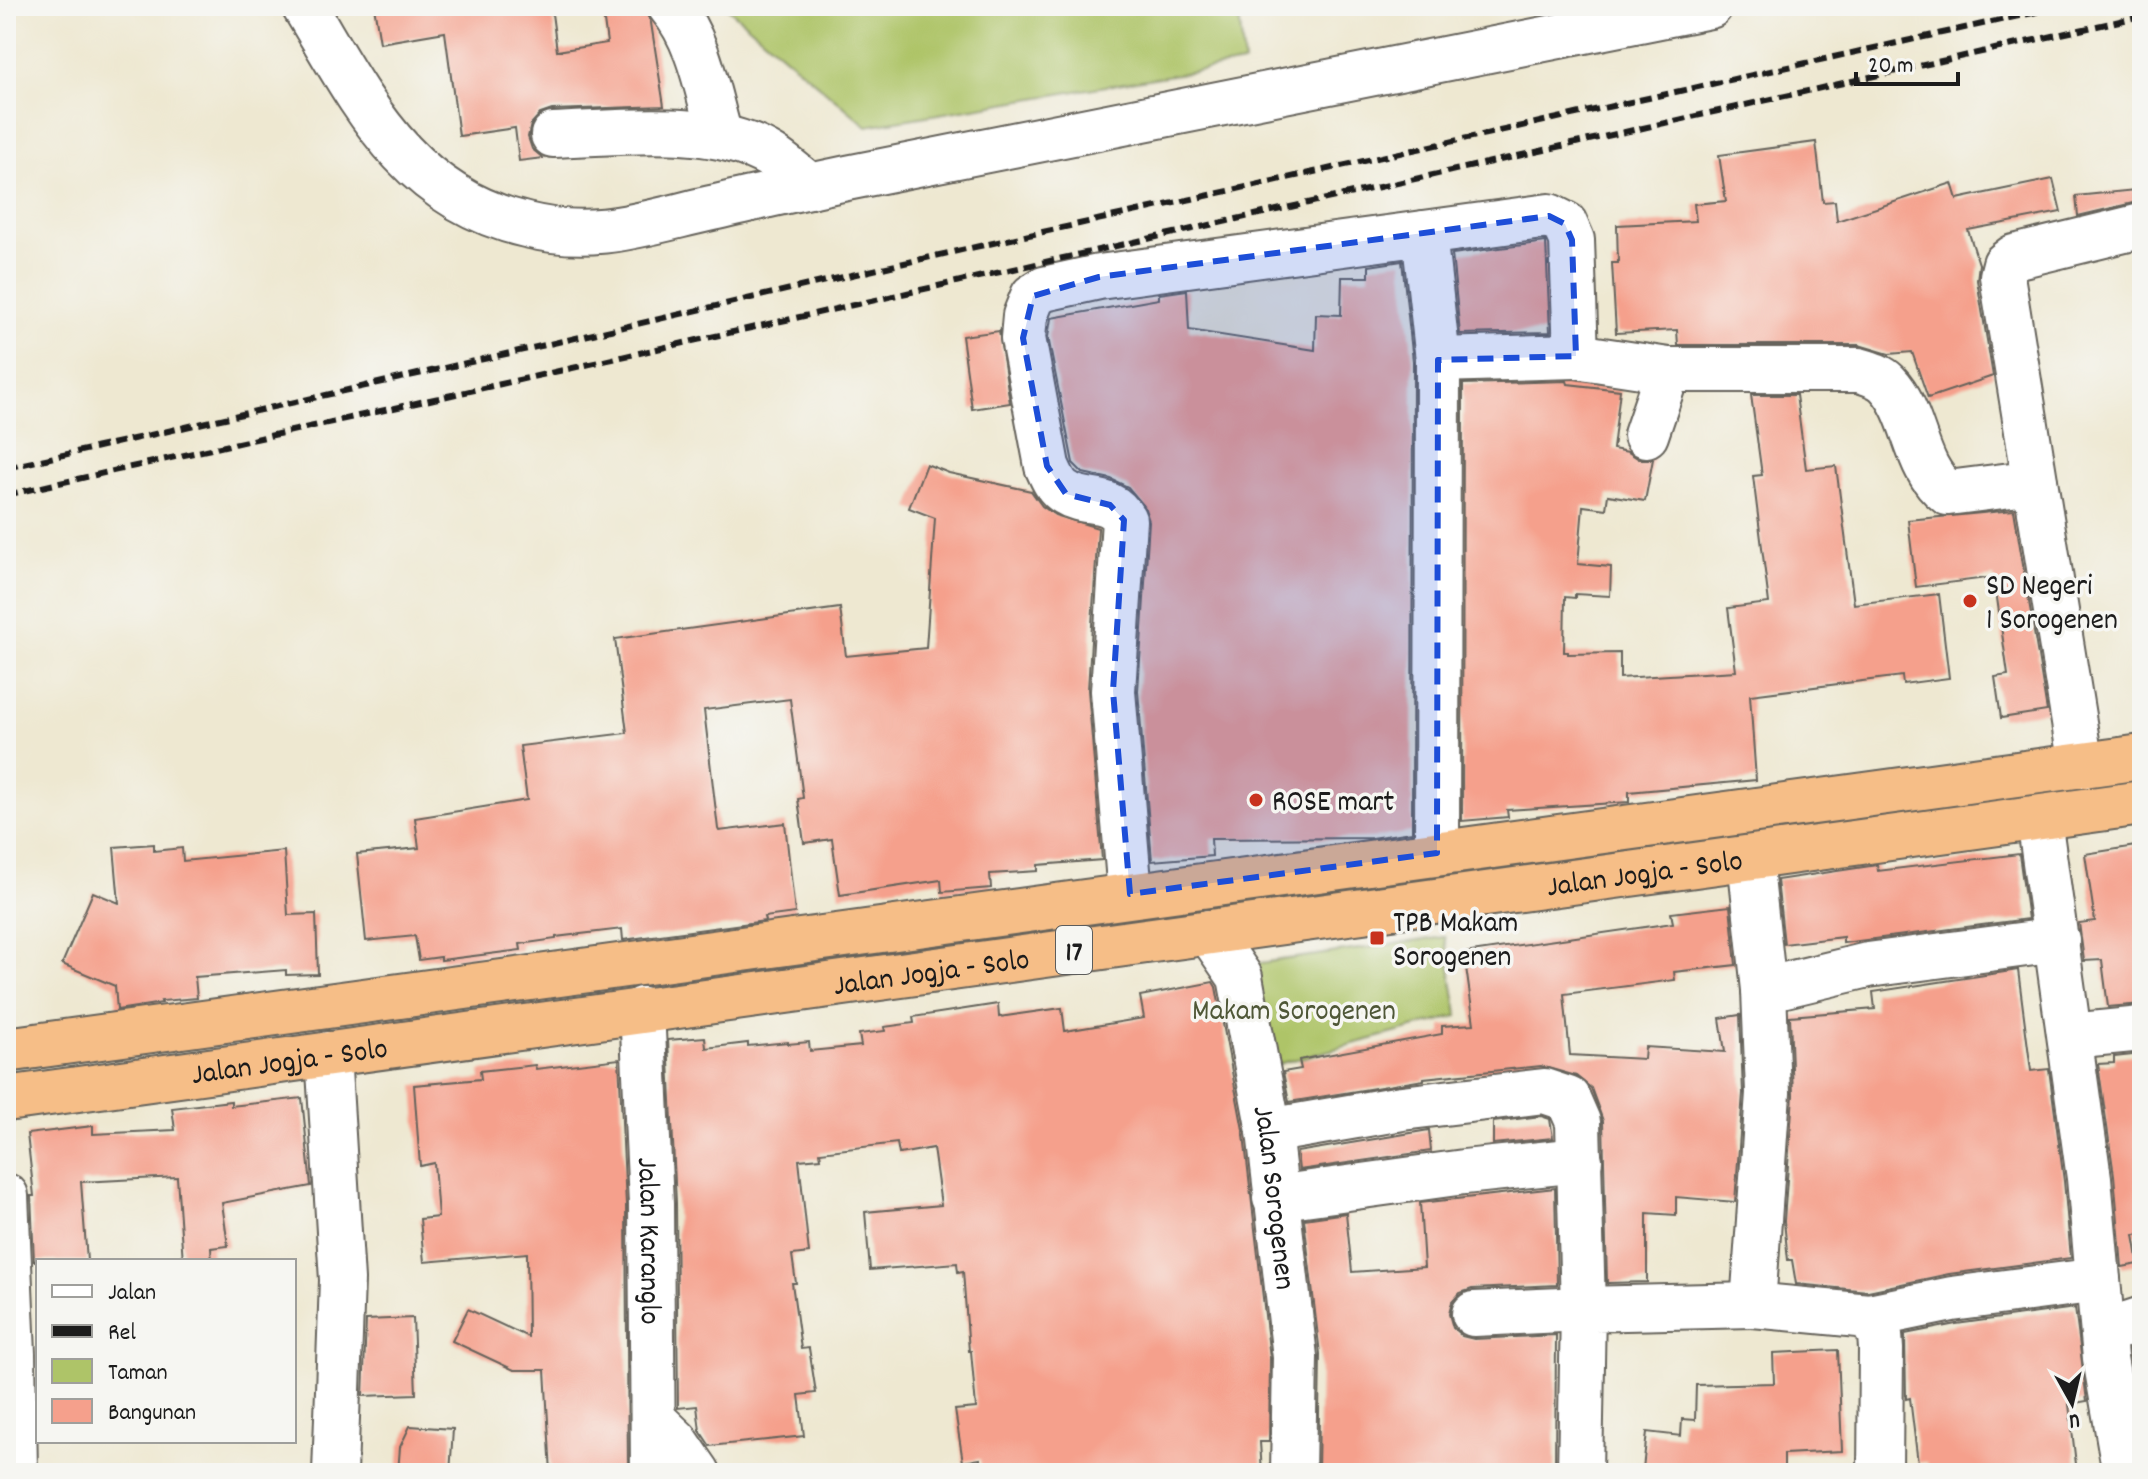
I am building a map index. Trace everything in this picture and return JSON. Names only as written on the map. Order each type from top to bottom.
[{"type":"highway","name":"Jalan Jogja - Solo","points":[[6,1050],[2142,757]]},
{"type":"highway","name":"Jalan Jogja - Solo","points":[[6,1099],[2142,803]]},
{"type":"street","points":[[304,6],[355,92],[389,141],[428,179],[470,206],[523,225],[572,234],[618,230],[810,186],[1710,6]]},
{"type":"street","points":[[670,6],[681,19],[695,50],[720,136]]},
{"type":"street","points":[[553,135],[662,132],[720,136],[769,155],[810,186]]},
{"type":"street","points":[[1130,894],[1113,691],[1124,520],[1118,509],[1110,505],[1066,494],[1053,480],[1047,466],[1023,338],[1025,316],[1033,296],[1044,289],[1099,277],[1549,216],[1565,224],[1572,240],[1576,356]]},
{"type":"street","points":[[2081,766],[2002,276],[2005,264],[2014,257],[2141,226]]},
{"type":"street","points":[[1424,233],[1438,360],[1437,853]]},
{"type":"street","points":[[1438,360],[1576,356],[1668,370],[1846,370],[1867,373],[1887,383],[1899,402],[1929,472],[1937,485],[1948,493],[2035,482]]},
{"type":"street","points":[[1646,435],[1668,370]]},
{"type":"street","points":[[2039,819],[2070,1036],[2098,1280],[2123,1326],[2105,1358],[2125,1473]]},
{"type":"street","points":[[1750,859],[1764,990],[1768,1093],[1753,1305]]},
{"type":"street","name":"Jalan Sorogenen","points":[[1209,932],[1240,977],[1269,1131],[1295,1357],[1293,1473]]},
{"type":"street","points":[[1764,990],[1868,965],[2057,940]]},
{"type":"street","name":"Jalan Karanglo","points":[[642,1009],[651,1204],[653,1444]]},
{"type":"street","points":[[2070,1036],[2142,1029]]},
{"type":"street","points":[[328,1054],[341,1298],[335,1473]]},
{"type":"street","points":[[1269,1131],[1402,1108],[1544,1091],[1568,1099],[1578,1122],[1580,1160],[1583,1309],[1580,1473]]},
{"type":"street","points":[[1275,1198],[1464,1172],[1580,1160]]},
{"type":"street","points":[[6,1196],[12,1462]]},
{"type":"street","points":[[1474,1314],[1753,1305],[1869,1316],[1952,1299],[2098,1280]]},
{"type":"street","points":[[1869,1316],[1880,1335],[1881,1349],[1880,1473]]},
{"type":"street","points":[[653,1444],[676,1441],[698,1473]]},
{"type":"highlighted area","points":[[1549,216],[1565,224],[1572,240],[1576,356],[1438,360],[1437,853],[1130,894],[1113,691],[1124,520],[1110,505],[1066,494],[1047,466],[1023,338],[1033,296],[1099,277]]},
{"type":"green space","points":[[725,6],[1238,6],[1244,63],[867,126]]},
{"type":"green space","name":"Makam Sorogenen","points":[[1445,937],[1458,1016],[1252,1071],[1231,967]]},
{"type":"building","points":[[374,6],[551,6],[557,51],[607,43],[602,6],[645,6],[651,23],[664,106],[552,110],[540,114],[531,124],[528,137],[532,149],[543,158],[519,161],[515,128],[459,136],[445,32],[380,43]]},
{"type":"building","points":[[1816,142],[1823,202],[1835,201],[1837,221],[1952,183],[1957,199],[2053,179],[2061,212],[1968,230],[1979,264],[1977,280],[1993,376],[1928,398],[1912,352],[1889,354],[1859,345],[1678,345],[1677,330],[1616,333],[1612,263],[1618,263],[1617,225],[1696,221],[1694,204],[1726,201],[1719,155]]},
{"type":"building","points":[[2135,190],[2137,202],[2078,216],[2076,196]]},
{"type":"building","points":[[1546,242],[1550,332],[1460,334],[1452,254]]},
{"type":"building","points":[[1402,261],[1413,361],[1412,832],[1371,838],[1211,839],[1212,856],[1152,861],[1138,691],[1149,521],[1144,506],[1128,487],[1111,479],[1083,473],[1073,463],[1048,337],[1051,318],[1159,299],[1159,294],[1187,290],[1189,330],[1315,350],[1316,314],[1341,315],[1342,277],[1369,277],[1369,266]]},
{"type":"building","points":[[999,331],[1010,403],[972,409],[962,336]]},
{"type":"building","points":[[1567,381],[1568,384],[1620,390],[1613,449],[1628,452],[1639,459],[1653,459],[1645,501],[1608,495],[1606,509],[1583,506],[1578,564],[1611,567],[1610,596],[1575,594],[1575,598],[1565,597],[1564,652],[1620,653],[1620,678],[1736,671],[1728,608],[1769,603],[1753,476],[1762,475],[1751,395],[1796,395],[1806,469],[1836,466],[1854,604],[1939,594],[1949,678],[1903,684],[1902,676],[1750,695],[1756,780],[1629,792],[1629,802],[1507,810],[1508,817],[1462,821],[1463,384]]},
{"type":"building","points":[[926,464],[949,473],[1031,491],[1042,506],[1055,515],[1098,528],[1088,690],[1102,860],[1038,865],[1038,871],[990,874],[991,888],[942,892],[941,880],[840,895],[832,839],[804,843],[798,799],[803,798],[790,699],[704,710],[718,829],[785,823],[795,913],[764,917],[765,921],[623,940],[622,929],[556,937],[520,944],[521,950],[441,960],[441,957],[419,960],[415,936],[366,941],[357,854],[419,848],[415,818],[527,800],[520,746],[627,733],[615,639],[840,608],[846,656],[926,648],[935,518],[909,508]]},
{"type":"building","points":[[2014,510],[2047,711],[2001,718],[1995,677],[2008,675],[1994,577],[1916,587],[1908,520]]},
{"type":"building","points":[[154,844],[154,851],[182,848],[183,861],[284,851],[288,915],[316,914],[318,974],[286,975],[286,970],[195,977],[197,998],[117,1010],[115,986],[62,964],[93,892],[119,903],[114,847]]},
{"type":"building","points":[[2142,845],[2142,1004],[2108,1007],[2102,960],[2084,961],[2079,923],[2095,921],[2085,854]]},
{"type":"building","points":[[2019,854],[2028,919],[1843,943],[1843,937],[1784,944],[1777,880],[1877,865],[1878,871]]},
{"type":"building","points":[[1730,906],[1736,965],[1674,972],[1675,980],[1564,994],[1570,1055],[1644,1059],[1645,1047],[1725,1052],[1720,1018],[1740,1015],[1743,1093],[1735,1202],[1676,1197],[1676,1215],[1647,1213],[1647,1282],[1607,1283],[1603,1121],[1591,1088],[1576,1076],[1541,1066],[1424,1078],[1289,1102],[1283,1072],[1301,1069],[1299,1060],[1442,1034],[1442,1026],[1474,1024],[1464,953],[1673,923],[1671,913]]},
{"type":"building","points":[[2018,970],[2031,1071],[2049,1069],[2071,1258],[1949,1274],[1868,1291],[1796,1284],[1792,1260],[1788,1260],[1784,1221],[1793,1095],[1790,1016],[1875,1009],[1873,992]]},
{"type":"building","points":[[1213,982],[1244,1135],[1270,1358],[1269,1442],[1260,1442],[1262,1473],[981,1473],[980,1459],[963,1462],[955,1410],[976,1408],[963,1271],[958,1272],[957,1263],[870,1270],[865,1212],[941,1205],[933,1148],[899,1154],[897,1143],[820,1152],[821,1158],[799,1160],[809,1253],[792,1255],[796,1283],[792,1283],[801,1349],[809,1348],[816,1393],[799,1395],[804,1436],[710,1446],[700,1431],[697,1406],[678,1408],[676,1203],[668,1040],[705,1037],[706,1048],[788,1042],[809,1042],[810,1051],[861,1046],[859,1034],[914,1023],[913,1017],[998,1004],[999,1017],[1062,1008],[1065,1031],[1144,1018],[1140,996]]},
{"type":"building","points":[[2142,1054],[2142,1234],[2134,1235],[2139,1264],[2122,1267],[2114,1175],[2098,1064],[2114,1063],[2114,1057]]},
{"type":"building","points":[[619,1059],[626,1205],[628,1473],[551,1473],[545,1370],[514,1370],[452,1341],[468,1309],[528,1337],[527,1253],[424,1262],[420,1219],[438,1217],[434,1163],[420,1166],[414,1085],[481,1079],[480,1071],[535,1065],[536,1069]]},
{"type":"building","points":[[302,1098],[311,1186],[222,1203],[228,1246],[211,1248],[212,1259],[183,1259],[177,1177],[81,1182],[87,1259],[34,1261],[31,1196],[34,1196],[27,1134],[93,1126],[93,1134],[175,1130],[172,1108],[231,1101],[231,1106]]},
{"type":"building","points":[[1541,1116],[1550,1119],[1553,1138],[1493,1144],[1493,1122]]},
{"type":"building","points":[[1429,1130],[1431,1151],[1299,1170],[1297,1152]]},
{"type":"building","points":[[1555,1188],[1557,1285],[1472,1289],[1460,1293],[1452,1302],[1449,1314],[1453,1328],[1462,1336],[1474,1339],[1556,1335],[1555,1472],[1318,1473],[1320,1354],[1304,1219],[1346,1213],[1352,1272],[1424,1267],[1420,1203]]},
{"type":"building","points":[[2075,1308],[2087,1401],[2069,1404],[2077,1473],[1928,1473],[1927,1462],[1918,1463],[1910,1398],[1906,1399],[1905,1334]]},
{"type":"building","points":[[413,1318],[416,1394],[363,1396],[366,1320]]},
{"type":"building","points":[[2142,1345],[2142,1393],[2137,1394],[2129,1350]]},
{"type":"building","points":[[1838,1350],[1842,1451],[1784,1454],[1784,1473],[1660,1473],[1643,1469],[1647,1432],[1681,1436],[1682,1419],[1695,1420],[1696,1385],[1774,1383],[1773,1353]]},
{"type":"building","points":[[410,1426],[453,1429],[450,1473],[398,1473],[400,1447]]},
{"type":"railway","points":[[6,468],[957,251],[2064,6]]},
{"type":"railway","points":[[6,495],[2142,16]]},
{"type":"place","name":"SD Negeri 1 Sorogenen","points":[[1970,601]]},
{"type":"place","name":"ROSE mart","points":[[1256,800]]},
{"type":"place","name":"TPB Makam Sorogenen","points":[[1377,938]]}]
